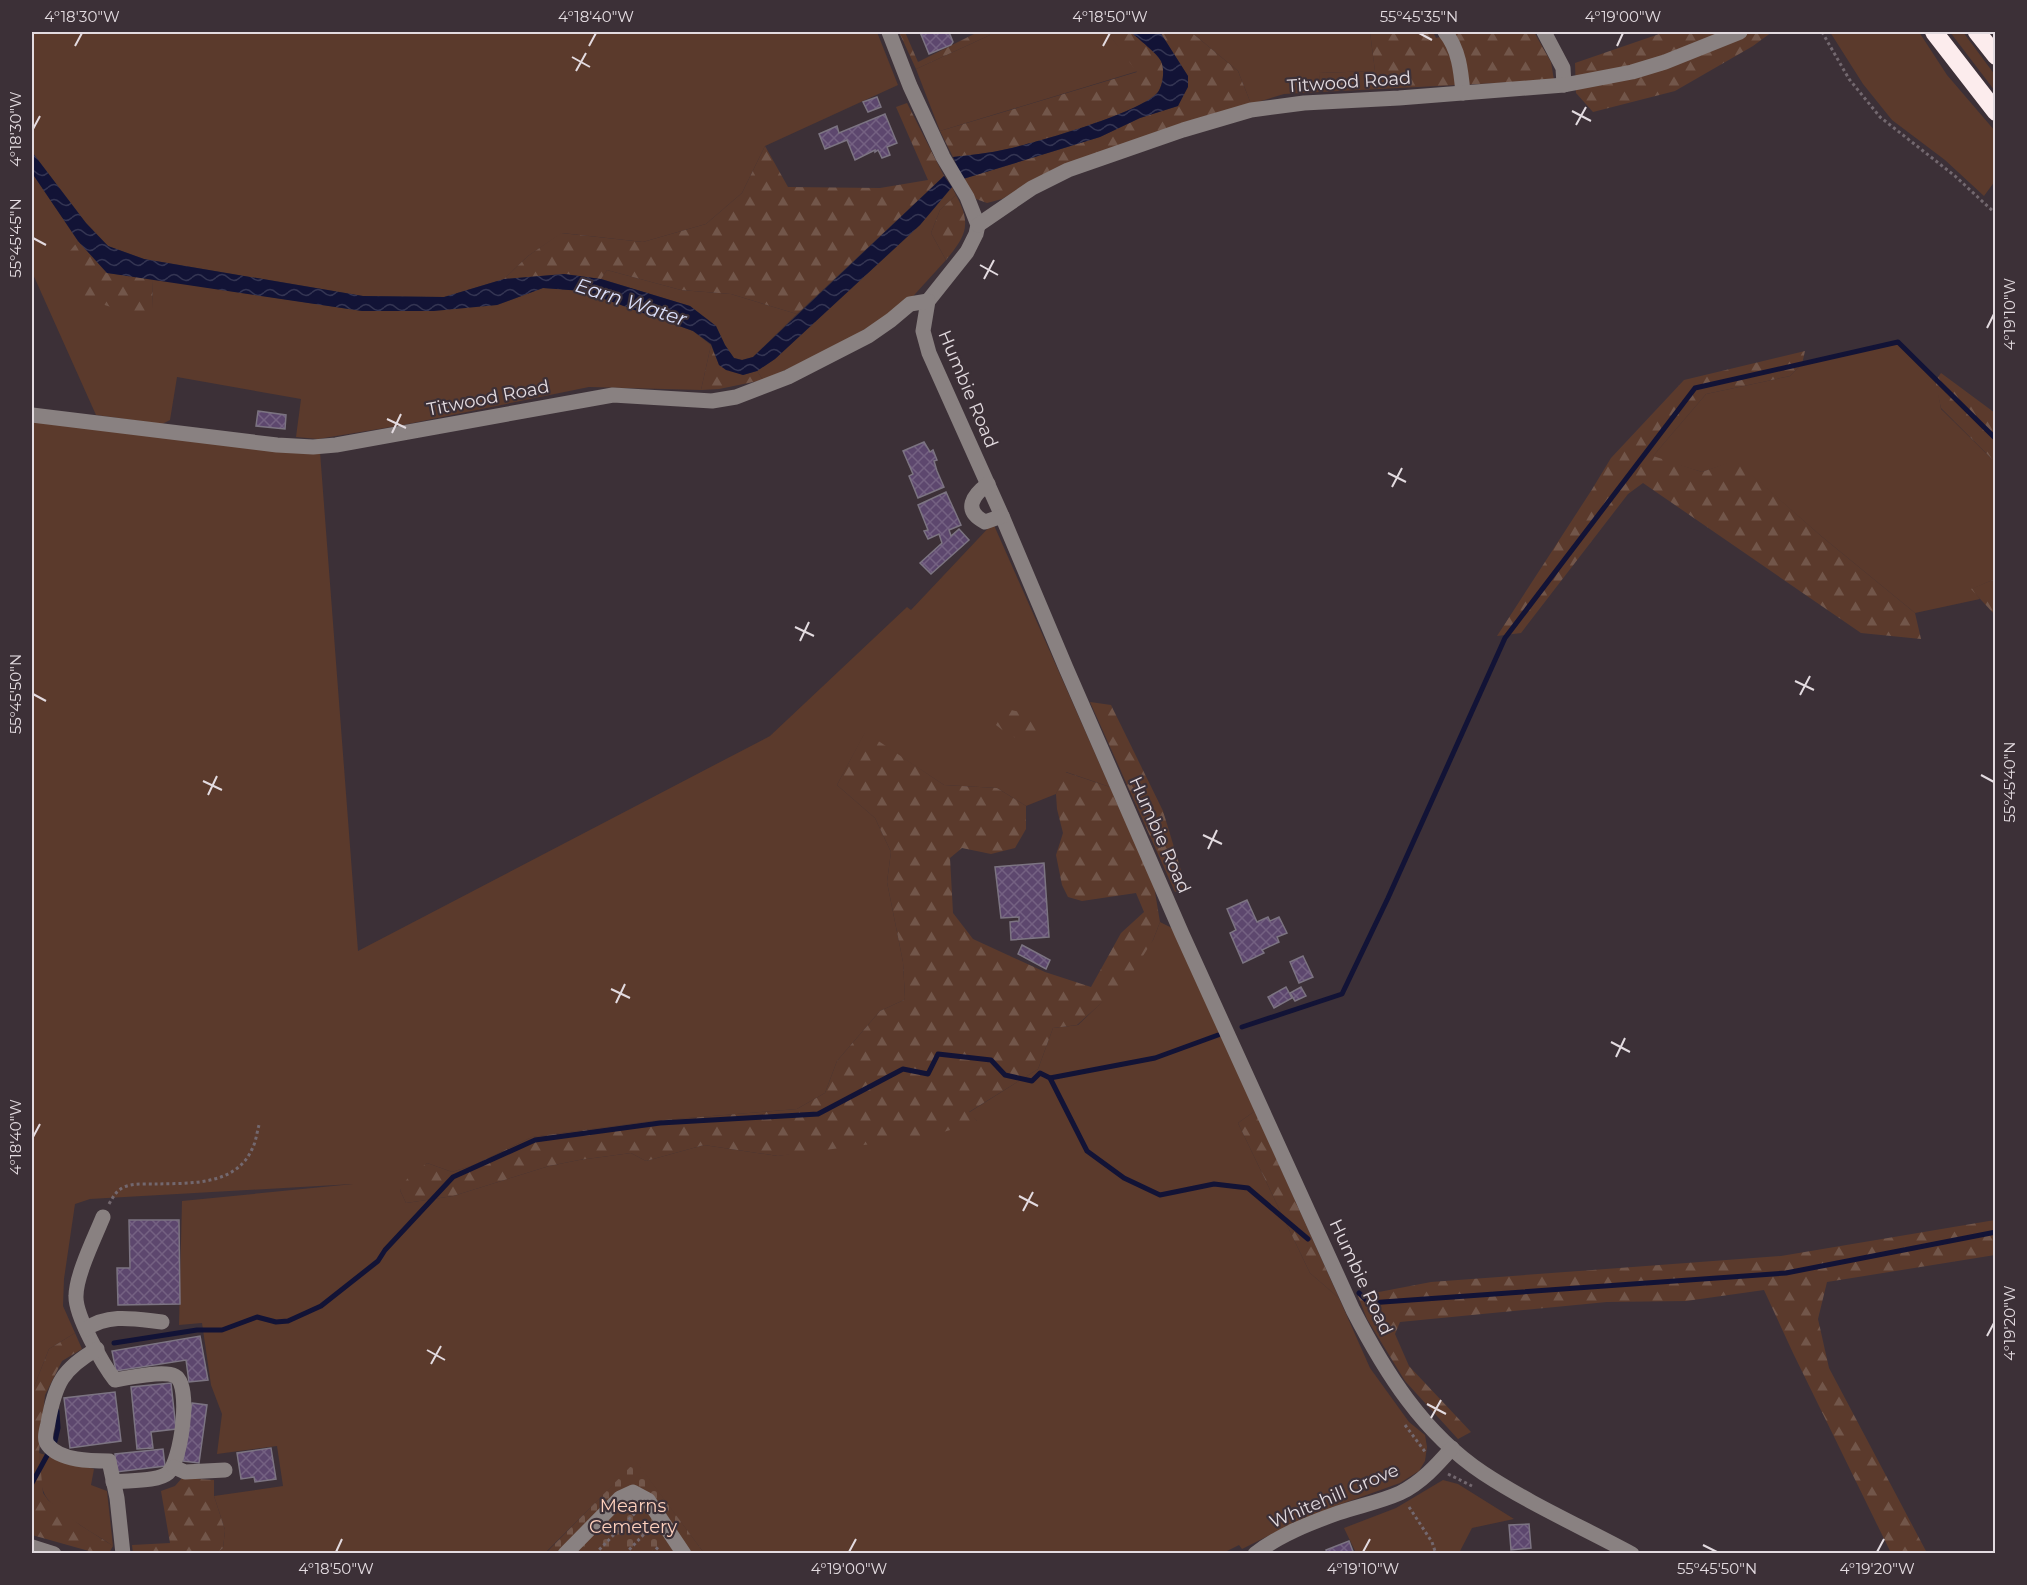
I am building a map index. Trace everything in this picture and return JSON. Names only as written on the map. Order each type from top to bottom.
[{"type":"highway","points":[[1934,32],[1995,112]]},
{"type":"highway","points":[[1977,32],[1995,56]]},
{"type":"street","points":[[889,32],[910,86],[943,157],[967,197],[978,225]]},
{"type":"street","points":[[1445,32],[1459,58],[1463,93]]},
{"type":"street","points":[[1544,32],[1563,68],[1564,85]]},
{"type":"street","name":"Titwood Road","points":[[978,225],[1032,188],[1068,170],[1251,110],[1304,103],[1564,85],[1632,72],[1665,62],[1740,32]]},
{"type":"street","name":"Humbie Road","points":[[978,225],[967,252],[928,301],[923,331],[929,353],[1002,516],[1177,923],[1353,1310],[1384,1368],[1406,1400],[1452,1448],[1481,1472],[1530,1501],[1632,1554]]},
{"type":"street","name":"Titwood Road","points":[[32,415],[277,445],[313,447],[427,429],[613,394],[712,401],[736,397],[788,377],[868,336],[910,304],[928,301]]},
{"type":"street","points":[[988,484],[976,492],[972,498],[975,514],[984,522],[1002,516]]},
{"type":"street","points":[[104,1216],[86,1259],[76,1296],[81,1321],[107,1370],[115,1380],[166,1374],[175,1376],[179,1380],[184,1412],[174,1467],[164,1476],[114,1482]]},
{"type":"street","points":[[86,1329],[96,1322],[114,1318],[162,1322]]},
{"type":"street","points":[[97,1349],[80,1358],[65,1372],[52,1399],[45,1438],[49,1447],[71,1458],[82,1461],[109,1461],[114,1482],[123,1554]]},
{"type":"street","name":"Whitehill Grove","points":[[1255,1554],[1277,1539],[1305,1526],[1400,1492],[1422,1479],[1452,1448]]},
{"type":"street","points":[[174,1467],[185,1472],[225,1470]]},
{"type":"street","points":[[565,1554],[620,1498],[633,1492],[648,1500],[684,1554]]},
{"type":"street","points":[[32,1547],[54,1554]]},
{"type":"path","points":[[1822,32],[1849,78],[1880,117],[1955,176],[1995,214]]},
{"type":"path","points":[[104,1216],[114,1194],[135,1184],[186,1183],[224,1178],[241,1165],[253,1148],[259,1125]]},
{"type":"path","points":[[1400,1492],[1432,1542],[1436,1554]]},
{"type":"path","points":[[595,1554],[648,1500]]},
{"type":"path","points":[[625,1554],[660,1518]]},
{"type":"green space","points":[[32,32],[877,32],[898,85],[765,146],[742,193],[706,224],[643,242],[562,233],[528,256],[504,279],[444,297],[363,296],[144,259],[108,246],[86,223],[32,152]]},
{"type":"green space","points":[[899,32],[905,32],[918,62],[978,32],[989,32],[990,35],[916,69]]},
{"type":"green space","points":[[989,32],[1107,32],[1138,71],[940,131],[916,69],[990,35]]},
{"type":"green space","points":[[1107,32],[1131,32],[1159,58],[1163,72],[1158,92],[1132,108],[1087,126],[1001,150],[953,157],[940,131],[1137,72]]},
{"type":"green space","points":[[1160,32],[1191,32],[1238,71],[1251,104],[1042,176],[1002,199],[987,203],[976,199],[963,179],[1100,137],[1140,118],[1178,106],[1188,76]]},
{"type":"green space","points":[[1191,32],[1370,32],[1375,71],[1319,73],[1320,92],[1284,94],[1251,104],[1238,71]]},
{"type":"green space","points":[[1370,32],[1433,32],[1436,38],[1461,32],[1534,32],[1551,62],[1554,80],[1320,92],[1319,73],[1375,71]]},
{"type":"green space","points":[[1665,32],[1772,32],[1753,46],[1675,91],[1593,112],[1576,93],[1575,63]]},
{"type":"green space","points":[[1830,32],[1919,32],[1947,75],[1995,131],[1995,181],[1984,196],[1945,160],[1892,120],[1863,84]]},
{"type":"green space","points":[[1950,32],[1963,32],[1995,75],[1995,91]]},
{"type":"green space","points":[[907,103],[944,176],[797,314],[731,294],[681,290],[607,270],[601,279],[565,274],[504,279],[528,256],[561,233],[643,242],[706,224],[742,193],[765,146],[788,187],[880,188],[928,180],[896,107]]},
{"type":"green space","points":[[32,173],[78,241],[71,251],[152,308],[153,279],[362,311],[497,305],[543,288],[582,291],[693,331],[711,345],[701,390],[589,387],[403,425],[318,439],[296,437],[301,399],[177,377],[170,420],[162,424],[96,415],[32,272]]},
{"type":"green space","points":[[952,187],[956,195],[940,210],[931,233],[946,260],[906,304],[834,348],[763,380],[757,371],[775,359],[920,225]]},
{"type":"green space","points":[[956,195],[964,214],[965,229],[958,244],[946,260],[931,233],[940,210]]},
{"type":"green space","points":[[78,241],[107,273],[153,279],[152,309],[134,314],[85,299],[70,251]]},
{"type":"green space","points":[[607,270],[681,290],[731,294],[797,314],[753,357],[742,360],[734,358],[716,326],[690,306],[601,279]]},
{"type":"green space","points":[[1898,342],[1936,380],[1941,409],[1995,462],[1995,579],[1972,589],[1980,599],[1915,613],[1821,536],[1735,461],[1702,472],[1652,457],[1706,394],[1790,376],[1802,364]]},
{"type":"green space","points":[[711,345],[719,365],[743,375],[757,371],[763,380],[719,389],[701,390]]},
{"type":"green space","points":[[1805,351],[1802,364],[1790,376],[1706,394],[1653,456],[1702,472],[1735,460],[1821,536],[1915,613],[1921,639],[1861,633],[1643,483],[1628,494],[1521,633],[1497,636],[1611,458],[1684,380]]},
{"type":"green space","points":[[1941,373],[1995,413],[1995,462],[1941,408],[1936,380]]},
{"type":"green space","points":[[32,421],[320,452],[358,951],[770,736],[907,607],[911,610],[993,523],[1110,787],[1066,772],[1056,794],[1026,806],[997,788],[944,785],[865,733],[837,785],[875,818],[891,852],[887,882],[903,962],[905,998],[880,1011],[837,1061],[825,1093],[797,1109],[652,1121],[532,1137],[474,1165],[452,1172],[427,1163],[400,1190],[406,1203],[453,1196],[549,1166],[579,1160],[631,1153],[646,1161],[704,1145],[778,1156],[977,1121],[968,1113],[1038,1069],[1053,1028],[1078,1025],[1100,1004],[1153,940],[1160,922],[1174,929],[1255,1111],[1238,1123],[1310,1273],[1339,1298],[1370,1368],[1409,1422],[1425,1435],[1427,1447],[1425,1461],[1419,1471],[1400,1483],[1336,1506],[1242,1549],[1239,1545],[1223,1553],[704,1553],[636,1462],[545,1553],[217,1553],[223,1548],[225,1530],[214,1496],[283,1486],[277,1446],[217,1454],[222,1414],[211,1385],[202,1323],[179,1325],[182,1201],[353,1184],[90,1199],[75,1204],[64,1279],[63,1306],[75,1333],[49,1349],[32,1392]]},
{"type":"green space","points":[[1995,579],[1995,615],[1971,589]]},
{"type":"green space","points":[[1090,702],[1111,705],[1163,811],[1186,887],[1175,892]]},
{"type":"green space","points":[[1006,709],[1031,714],[1037,732],[1031,742],[1010,736],[996,725]]},
{"type":"green space","points":[[865,732],[944,785],[997,788],[1026,806],[1026,829],[1015,848],[991,854],[962,848],[950,858],[953,913],[973,939],[1045,972],[1091,987],[1121,933],[1144,912],[1136,893],[1082,901],[1068,897],[1062,885],[1056,855],[1063,833],[1056,794],[1065,772],[1110,787],[1154,886],[1160,922],[1153,940],[1129,978],[1077,1025],[1053,1028],[1038,1069],[969,1112],[978,1122],[926,1137],[778,1156],[704,1145],[646,1161],[631,1153],[579,1160],[549,1166],[453,1196],[406,1203],[400,1190],[407,1179],[427,1163],[452,1172],[474,1165],[532,1137],[652,1121],[797,1109],[825,1093],[837,1061],[880,1011],[905,998],[903,962],[887,882],[891,852],[875,818],[837,785]]},
{"type":"green space","points":[[1255,1111],[1339,1298],[1310,1273],[1238,1123]]},
{"type":"green space","points":[[1995,1220],[1995,1255],[1827,1282],[1818,1319],[1829,1368],[1927,1553],[1891,1553],[1764,1290],[1686,1301],[1607,1302],[1400,1322],[1395,1334],[1409,1366],[1471,1432],[1458,1439],[1405,1381],[1367,1319],[1358,1296],[1431,1282],[1781,1256]]},
{"type":"green space","points":[[75,1333],[82,1349],[62,1361],[45,1395],[39,1453],[43,1493],[48,1500],[80,1525],[113,1546],[109,1553],[96,1553],[32,1535],[32,1392],[49,1349]]},
{"type":"green space","points":[[39,1453],[94,1469],[91,1485],[107,1491],[113,1546],[66,1515],[45,1495],[40,1474]]},
{"type":"green space","name":"Mearns Cemetery","points":[[636,1461],[704,1553],[545,1554]]},
{"type":"green space","points":[[182,1478],[214,1480],[214,1496],[225,1530],[223,1548],[217,1553],[133,1553],[132,1545],[170,1543],[161,1491],[175,1486]]},
{"type":"green space","points":[[1443,1480],[1458,1484],[1514,1519],[1472,1528],[1459,1553],[1356,1553],[1344,1528],[1396,1508]]},
{"type":"water","points":[[1131,32],[1160,32],[1188,76],[1188,87],[1178,106],[1140,118],[1100,137],[963,179],[953,157],[1021,146],[1063,134],[1132,109],[1158,92],[1163,77],[1161,61]]},
{"type":"water","name":"Earn Water","points":[[32,152],[86,223],[108,246],[144,259],[363,296],[444,297],[504,279],[564,274],[601,279],[690,306],[716,326],[734,358],[742,360],[753,357],[944,176],[952,187],[920,225],[775,359],[757,371],[743,375],[726,370],[719,365],[711,344],[693,331],[582,291],[543,288],[497,305],[434,311],[362,311],[107,273],[78,241],[32,173]]},
{"type":"building","points":[[920,32],[949,32],[953,42],[929,54]]},
{"type":"building","points":[[877,97],[881,107],[868,112],[863,102]]},
{"type":"building","points":[[885,114],[897,143],[887,147],[890,155],[882,158],[878,150],[875,152],[875,150],[855,160],[847,140],[825,149],[819,134],[837,126],[839,133]]},
{"type":"building","points":[[258,411],[286,415],[285,429],[256,426]]},
{"type":"building","points":[[924,442],[930,452],[933,450],[937,460],[934,461],[944,487],[918,498],[909,476],[913,474],[903,451]]},
{"type":"building","points":[[946,492],[961,525],[949,530],[951,536],[959,529],[969,540],[931,574],[920,563],[942,543],[939,534],[928,539],[924,531],[928,530],[918,505]]},
{"type":"building","points":[[1044,863],[1049,937],[1011,940],[1010,922],[1019,921],[1019,917],[1001,918],[995,867]]},
{"type":"building","points":[[1247,900],[1257,922],[1268,917],[1270,921],[1279,917],[1287,933],[1277,937],[1279,942],[1262,950],[1264,953],[1243,963],[1230,933],[1236,930],[1227,909]]},
{"type":"building","points":[[1022,945],[1050,960],[1046,969],[1018,954]]},
{"type":"building","points":[[1303,956],[1313,977],[1299,983],[1290,962]]},
{"type":"building","points":[[1286,987],[1292,998],[1274,1008],[1268,997]]},
{"type":"building","points":[[1301,987],[1306,996],[1295,1001],[1290,993]]},
{"type":"building","points":[[129,1220],[179,1220],[180,1304],[118,1305],[117,1268],[130,1268]]},
{"type":"building","points":[[200,1336],[208,1380],[189,1382],[186,1360],[116,1371],[112,1351]]},
{"type":"building","points":[[171,1383],[176,1429],[151,1432],[153,1448],[137,1449],[131,1387]]},
{"type":"building","points":[[115,1392],[121,1441],[70,1448],[64,1398]]},
{"type":"building","points":[[192,1403],[207,1405],[199,1463],[183,1461]]},
{"type":"building","points":[[271,1448],[276,1479],[255,1482],[254,1477],[241,1479],[237,1453]]},
{"type":"building","points":[[163,1449],[165,1466],[116,1472],[115,1454]]},
{"type":"building","points":[[1529,1524],[1531,1548],[1511,1550],[1509,1525]]},
{"type":"building","points":[[1349,1541],[1354,1554],[1327,1554],[1326,1550]]},
{"type":"waterway","points":[[1242,1027],[1342,994],[1388,898],[1505,638],[1695,388],[1898,342],[1996,439]]},
{"type":"waterway","points":[[1050,1078],[1155,1058],[1218,1035]]},
{"type":"waterway","points":[[114,1343],[197,1330],[222,1330],[257,1317],[276,1322],[288,1321],[321,1306],[378,1261],[385,1250],[453,1177],[535,1140],[660,1123],[818,1114],[903,1069],[928,1074],[938,1054],[991,1060],[1005,1075],[1032,1081],[1040,1073],[1050,1078],[1087,1151],[1124,1178],[1160,1195],[1214,1184],[1248,1188],[1308,1239]]},
{"type":"waterway","points":[[1359,1293],[1369,1303],[1786,1273],[1996,1232]]},
{"type":"waterway","points":[[32,1483],[55,1441],[58,1428],[57,1411]]}]
